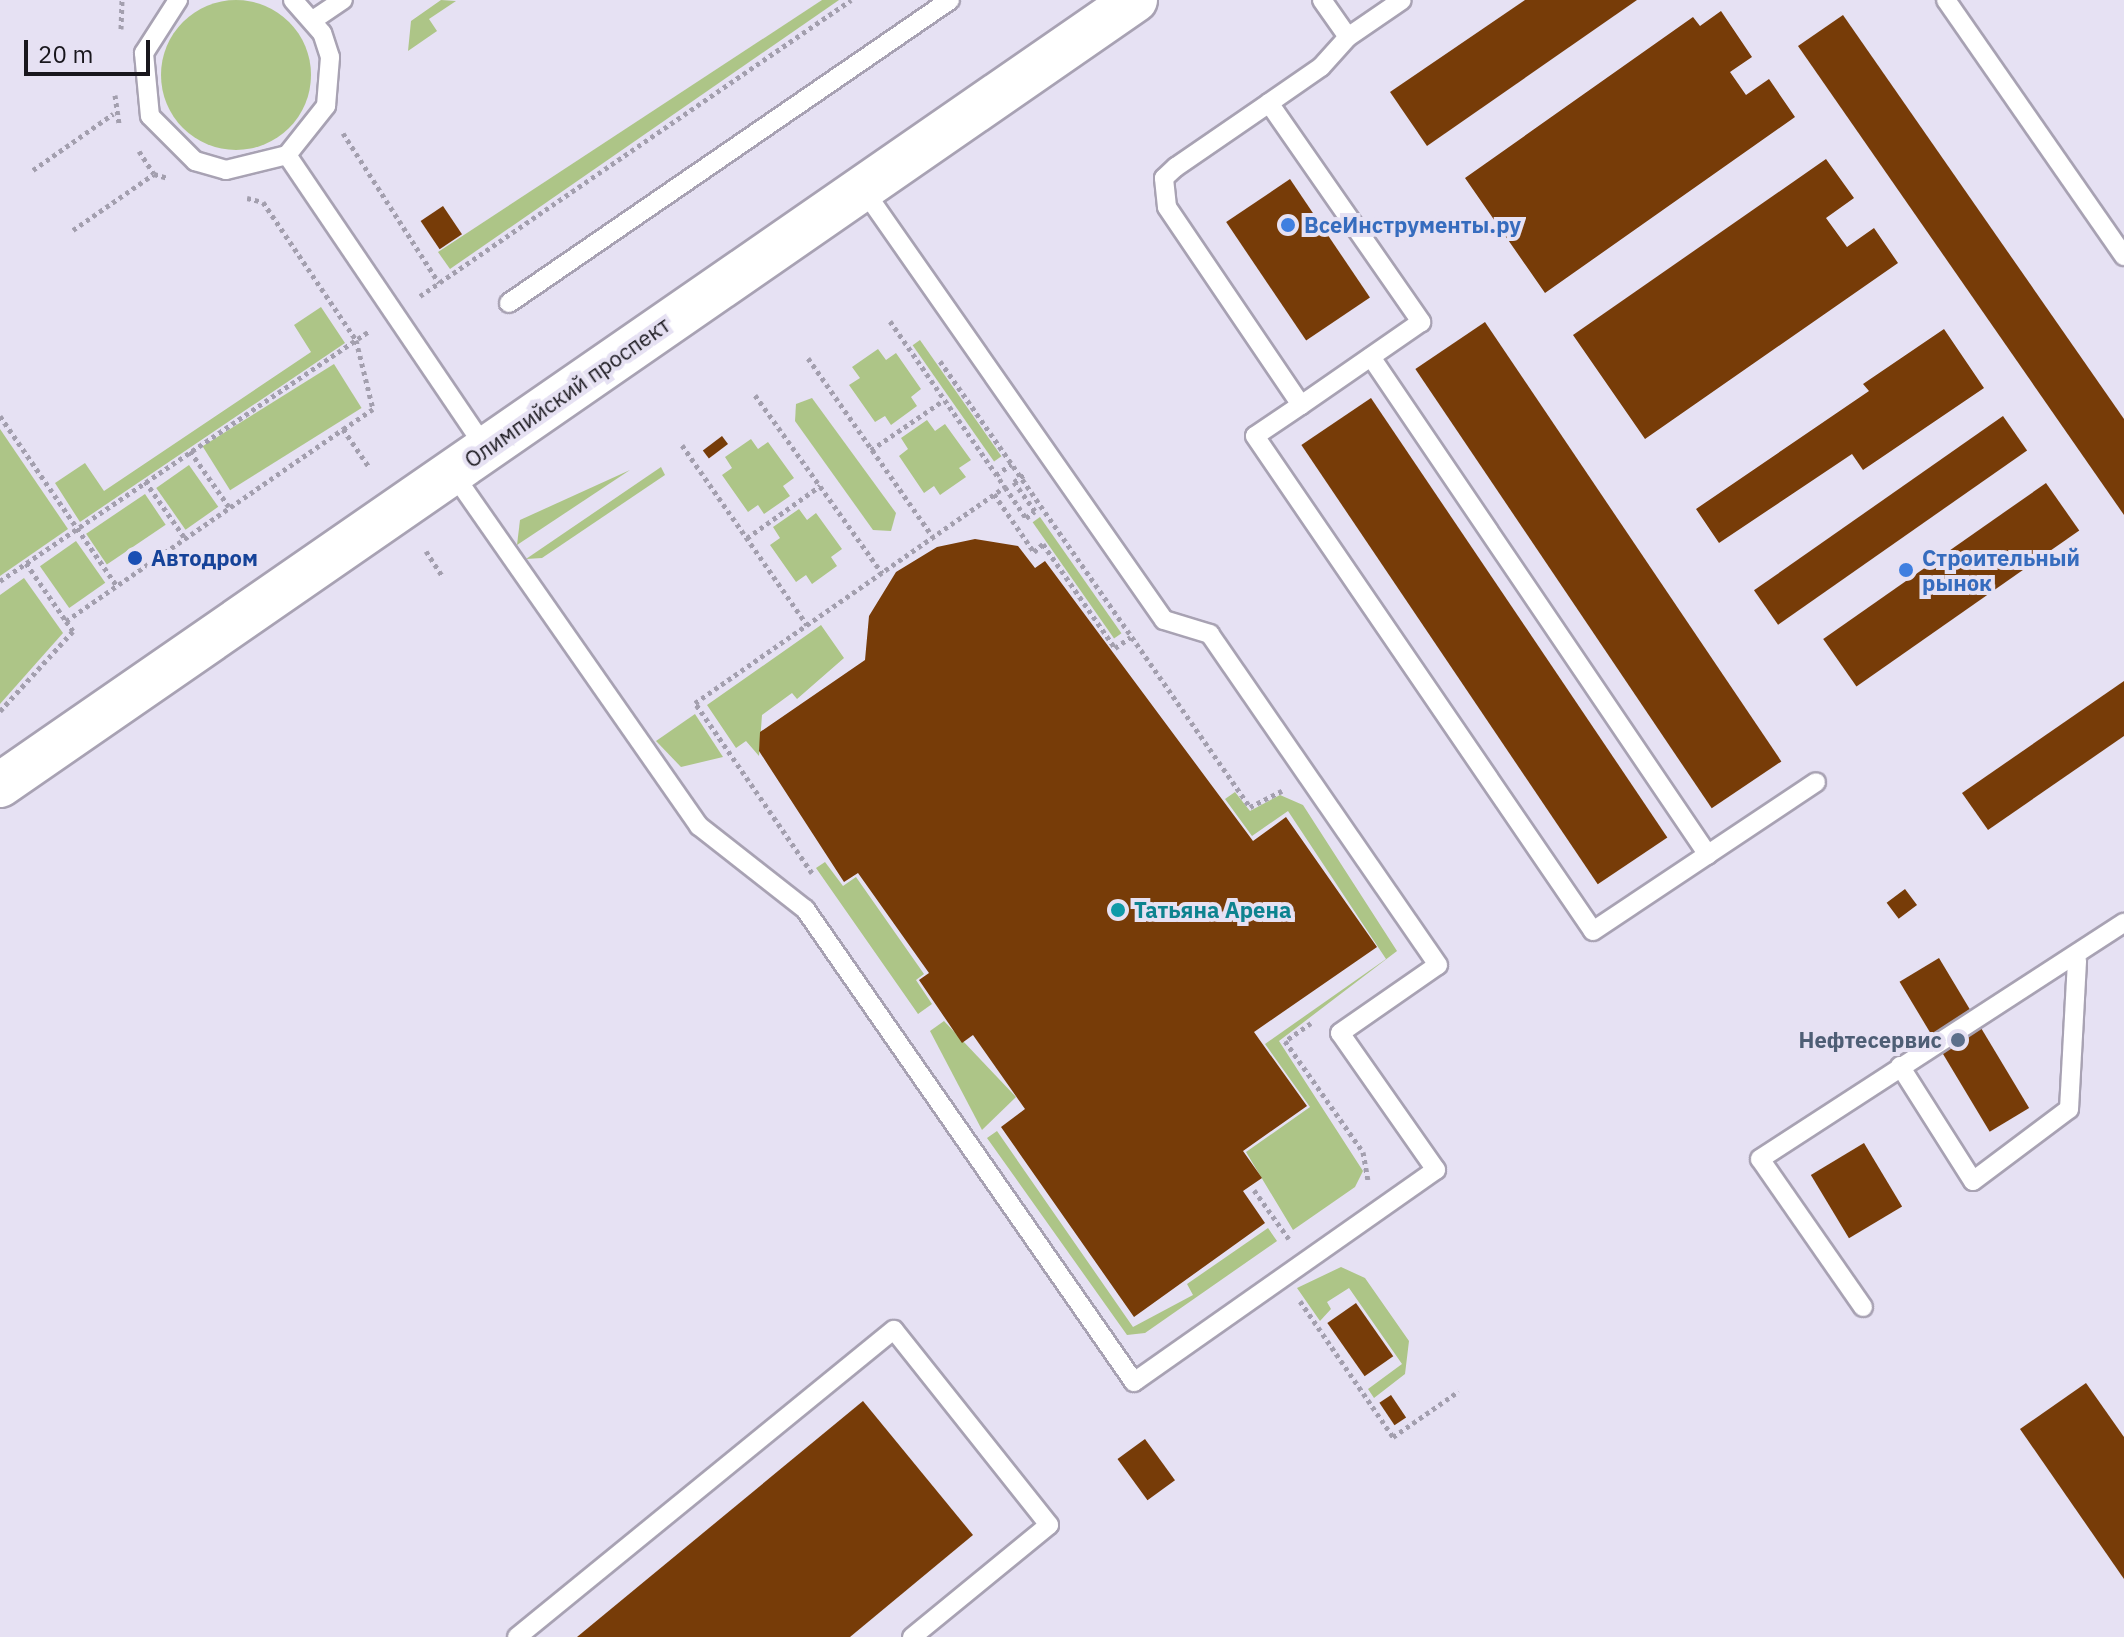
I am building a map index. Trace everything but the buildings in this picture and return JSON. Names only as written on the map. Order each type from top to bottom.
[{"type":"street","name":"Олимпийский проспект","points":[[0,785],[1135,0]]},
{"type":"lane","points":[[178,0],[144,53],[150,116],[169,143],[226,170],[287,155],[311,134],[328,94],[330,57],[313,20],[293,0]]},
{"type":"lane","points":[[313,20],[343,0]]},
{"type":"lane","points":[[509,303],[950,0]]},
{"type":"lane","points":[[1322,0],[1348,37]]},
{"type":"lane","points":[[1301,405],[1163,192],[1176,167],[1321,67],[1348,37],[1402,0]]},
{"type":"lane","points":[[1946,0],[2124,256]]},
{"type":"lane","points":[[1269,103],[1421,322],[1255,436],[1593,931],[1816,782]]},
{"type":"lane","points":[[287,155],[394,314],[469,460],[699,826],[805,909],[1134,1382],[1436,1170],[1340,1033],[1438,965],[1210,634],[1164,620],[862,188]]},
{"type":"lane","points":[[1371,357],[1708,855]]},
{"type":"lane","points":[[1863,1307],[1760,1159],[1900,1066],[2077,960],[2124,923]]},
{"type":"lane","points":[[1900,1066],[1973,1181],[2069,1109],[2077,960]]},
{"type":"lane","points":[[517,1637],[894,1330],[1049,1525],[912,1637]]},
{"type":"path","points":[[0,581],[851,0]]},
{"type":"path","points":[[33,170],[113,114]]},
{"type":"path","points":[[344,128],[346,146],[439,283]]},
{"type":"path","points":[[73,230],[154,174],[181,181]]},
{"type":"path","points":[[66,621],[373,409],[356,340],[263,202],[236,195]]},
{"type":"path","points":[[890,321],[1026,518],[1035,511],[1014,482],[1049,457]]},
{"type":"path","points":[[808,358],[933,537]]},
{"type":"path","points":[[940,361],[1250,807],[1272,793],[1297,794]]},
{"type":"path","points":[[755,395],[882,573]]},
{"type":"path","points":[[871,450],[944,400]]},
{"type":"path","points":[[0,416],[116,585]]},
{"type":"path","points":[[343,429],[369,467]]},
{"type":"path","points":[[682,445],[807,625]]},
{"type":"path","points":[[190,451],[229,507]]},
{"type":"path","points":[[996,475],[1012,464]]},
{"type":"path","points":[[145,481],[184,537]]},
{"type":"path","points":[[747,538],[820,486]]},
{"type":"path","points":[[818,882],[695,703],[1005,487]]},
{"type":"path","points":[[994,494],[1034,552],[1043,544],[1115,648],[1131,636]]},
{"type":"path","points":[[426,551],[442,576]]},
{"type":"path","points":[[0,711],[73,631],[26,563]]},
{"type":"path","points":[[1320,1016],[1285,1041],[1368,1160],[1365,1186]]},
{"type":"path","points":[[1254,1190],[1289,1240]]},
{"type":"path","points":[[1277,1249],[1301,1232]]},
{"type":"path","points":[[1283,1277],[1393,1437],[1459,1391]]},
{"type":"green space","points":[[236,0],[265,5],[289,22],[306,46],[311,75],[306,104],[289,128],[265,145],[236,150],[207,145],[183,128],[166,104],[161,75],[166,46],[183,22],[207,5]]},
{"type":"green space","points":[[441,0],[456,1],[429,19],[437,31],[408,51],[411,21]]},
{"type":"green space","points":[[822,0],[839,0],[450,269],[438,252]]},
{"type":"green space","points":[[321,307],[345,343],[80,522],[55,483],[85,463],[104,491],[311,352],[294,325]]},
{"type":"green space","points":[[920,340],[1001,456],[994,461],[913,345]]},
{"type":"green space","points":[[878,349],[886,360],[896,353],[921,389],[911,397],[917,406],[891,425],[885,416],[875,422],[849,385],[860,378],[852,367]]},
{"type":"green space","points":[[334,364],[362,408],[230,490],[203,446]]},
{"type":"green space","points":[[812,398],[896,513],[891,531],[873,530],[795,421],[796,404]]},
{"type":"green space","points":[[927,420],[935,431],[945,424],[971,460],[959,468],[966,477],[940,495],[934,486],[924,493],[899,456],[908,449],[901,438]]},
{"type":"green space","points":[[0,429],[68,529],[0,576]]},
{"type":"green space","points":[[751,439],[758,449],[768,442],[794,478],[783,486],[790,496],[764,514],[758,505],[748,512],[722,475],[732,468],[725,457]]},
{"type":"green space","points":[[189,465],[218,507],[185,530],[156,488]]},
{"type":"green space","points":[[661,467],[665,475],[542,558],[526,559]]},
{"type":"green space","points":[[630,470],[517,545],[520,520]]},
{"type":"green space","points":[[145,494],[166,525],[107,564],[86,534]]},
{"type":"green space","points":[[799,509],[807,520],[816,513],[842,549],[831,557],[837,566],[812,584],[806,575],[796,582],[770,545],[780,538],[773,527]]},
{"type":"green space","points":[[1040,517],[1121,633],[1114,638],[1033,522]]},
{"type":"green space","points":[[76,541],[105,583],[69,608],[40,566]]},
{"type":"green space","points":[[24,578],[63,633],[0,704],[0,595]]},
{"type":"green space","points":[[821,625],[844,658],[797,699],[792,693],[762,715],[759,756],[746,741],[736,748],[707,705]]},
{"type":"green space","points":[[695,714],[723,757],[681,767],[656,741]]},
{"type":"green space","points":[[1235,792],[1250,811],[1280,795],[1303,805],[1397,951],[1279,1041],[1363,1171],[1355,1187],[1293,1230],[1246,1152],[1310,1107],[1265,1044],[1386,959],[1288,811],[1252,836],[1225,799]]},
{"type":"green space","points":[[825,862],[843,886],[856,877],[924,974],[916,980],[932,1004],[918,1014],[816,868]]},
{"type":"green space","points":[[944,1021],[1016,1097],[982,1130],[930,1031]]},
{"type":"green space","points":[[997,1131],[1133,1327],[1193,1295],[1187,1284],[1268,1228],[1277,1241],[1145,1333],[1127,1335],[987,1138]]},
{"type":"green space","points":[[1341,1267],[1365,1278],[1409,1341],[1405,1374],[1374,1398],[1368,1389],[1402,1364],[1349,1288],[1327,1302],[1331,1309],[1320,1321],[1297,1288]]},
{"type":"place","name":"ВсеИнструменты.ру","points":[[1288,225]]},
{"type":"place","name":"Автодром","points":[[135,558]]},
{"type":"place","name":"Строительный рынок","points":[[1906,570]]},
{"type":"place","name":"Татьяна Арена","points":[[1118,910]]},
{"type":"place","name":"Нефтесервис","points":[[1958,1040]]}]
